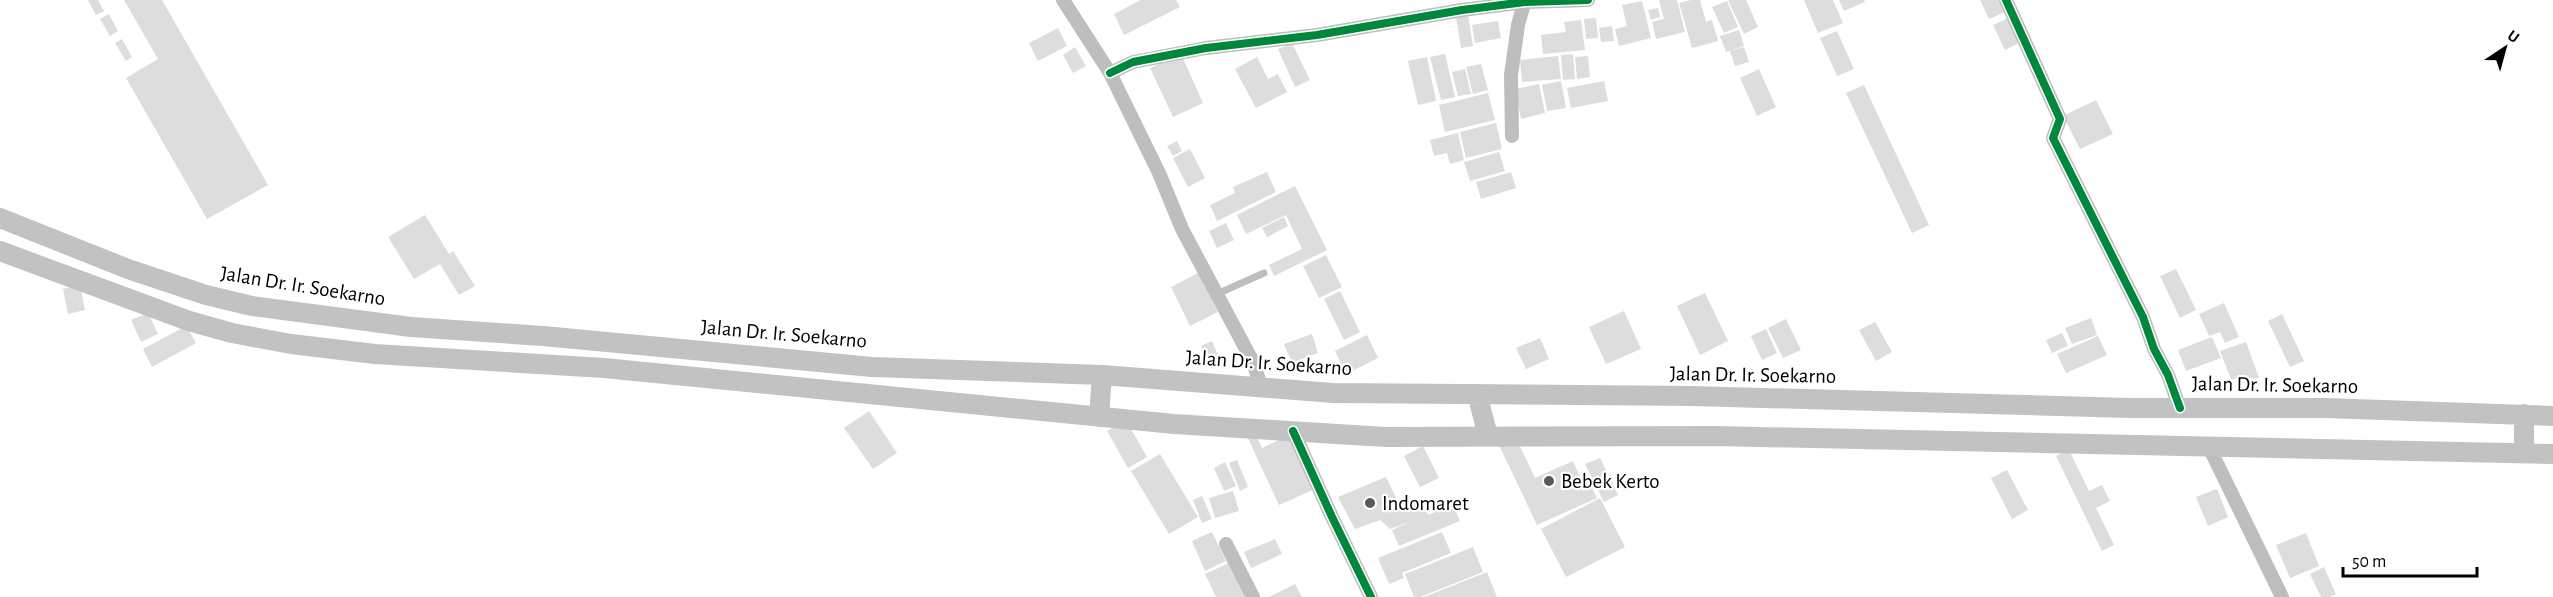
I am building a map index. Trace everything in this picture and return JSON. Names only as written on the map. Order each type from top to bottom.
[{"type":"main road","name":"Jalan Dr. Ir. Soekarno","points":[[0,218],[128,269],[206,295],[290,313],[411,327],[543,336],[872,367],[1102,375],[1333,393],[1692,396],[2180,408],[2325,408],[2553,416]]},
{"type":"main road","points":[[0,251],[189,321],[232,333],[291,344],[375,354],[604,368],[1174,424],[1386,437],[1715,436],[2212,453],[2553,454]]},
{"type":"main road","points":[[1099,417],[1102,375]]},
{"type":"main road","points":[[1477,394],[1488,436]]},
{"type":"main road","points":[[2524,414],[2524,453]]},
{"type":"street","points":[[1063,0],[1110,73],[1159,173],[1182,229],[1253,362],[1262,389]]},
{"type":"street","points":[[1110,73],[1133,62],[1206,48],[1317,34],[1525,1],[1588,0]]},
{"type":"street","points":[[2006,0],[2060,119],[2053,138],[2143,317],[2154,349],[2168,375],[2180,408]]},
{"type":"street","points":[[1512,136],[1511,75],[1518,25],[1525,1]]},
{"type":"street","points":[[1293,431],[1371,597]]},
{"type":"street","points":[[2212,453],[2282,597]]},
{"type":"street","points":[[1226,544],[1253,597]]},
{"type":"lane","points":[[1217,294],[1264,273]]},
{"type":"building","points":[[88,0],[98,0],[104,11],[96,15]]},
{"type":"building","points":[[124,0],[162,0],[268,185],[207,219],[126,78],[158,59]]},
{"type":"building","points":[[1141,0],[1176,0],[1180,7],[1124,35],[1114,14]]},
{"type":"building","points":[[1659,0],[1677,0],[1685,32],[1656,39],[1652,22],[1664,19]]},
{"type":"building","points":[[1700,0],[1706,22],[1712,20],[1718,41],[1692,48],[1679,3]]},
{"type":"building","points":[[1728,0],[1746,0],[1758,27],[1744,34]]},
{"type":"building","points":[[1804,0],[1833,0],[1843,23],[1818,33]]},
{"type":"building","points":[[1839,0],[1864,0],[1865,2],[1844,11]]},
{"type":"building","points":[[1980,0],[2012,0],[2016,7],[1989,19]]},
{"type":"building","points":[[1642,1],[1651,38],[1619,46],[1615,29],[1627,26],[1622,5]]},
{"type":"building","points":[[1727,1],[1738,27],[1724,33],[1712,7]]},
{"type":"building","points":[[1658,8],[1660,17],[1651,20],[1648,10]]},
{"type":"building","points":[[2019,13],[2031,37],[2005,50],[1993,25]]},
{"type":"building","points":[[109,14],[118,31],[110,36],[100,19]]},
{"type":"building","points":[[1468,15],[1473,46],[1461,48],[1456,17]]},
{"type":"building","points":[[1596,18],[1598,38],[1586,39],[1584,19]]},
{"type":"building","points":[[1581,20],[1585,50],[1543,54],[1541,35],[1566,32],[1564,22]]},
{"type":"building","points":[[1498,21],[1501,38],[1475,43],[1472,25]]},
{"type":"building","points":[[1612,26],[1614,41],[1601,42],[1599,28]]},
{"type":"building","points":[[1058,28],[1067,46],[1038,61],[1029,43]]},
{"type":"building","points":[[1739,30],[1744,46],[1726,52],[1720,36]]},
{"type":"building","points":[[1837,31],[1854,69],[1837,76],[1820,38]]},
{"type":"building","points":[[122,39],[132,57],[126,61],[115,43]]},
{"type":"building","points":[[1292,43],[1310,80],[1295,87],[1278,49]]},
{"type":"building","points":[[1075,47],[1086,66],[1073,73],[1063,55]]},
{"type":"building","points":[[1744,47],[1749,62],[1735,66],[1730,51]]},
{"type":"building","points":[[1181,54],[1203,103],[1173,117],[1150,68]]},
{"type":"building","points":[[1445,54],[1455,97],[1441,100],[1430,57]]},
{"type":"building","points":[[1573,54],[1575,79],[1563,80],[1561,55]]},
{"type":"building","points":[[1558,56],[1561,79],[1522,82],[1520,60]]},
{"type":"building","points":[[1588,56],[1590,77],[1577,79],[1575,57]]},
{"type":"building","points":[[1257,57],[1268,79],[1278,74],[1287,92],[1256,108],[1235,69]]},
{"type":"building","points":[[1427,57],[1436,101],[1418,105],[1408,61]]},
{"type":"building","points":[[1481,64],[1488,90],[1473,94],[1466,67]]},
{"type":"building","points":[[1465,69],[1471,94],[1458,96],[1452,72]]},
{"type":"building","points":[[1759,69],[1776,107],[1757,116],[1740,78]]},
{"type":"building","points":[[1561,81],[1566,108],[1547,111],[1542,85]]},
{"type":"building","points":[[1604,81],[1608,101],[1571,108],[1567,88]]},
{"type":"building","points":[[1539,84],[1545,113],[1521,119],[1515,89]]},
{"type":"building","points":[[1864,85],[1929,225],[1912,233],[1846,93]]},
{"type":"building","points":[[1488,93],[1495,120],[1445,132],[1439,105]]},
{"type":"building","points":[[2096,100],[2113,134],[2080,149],[2063,116]]},
{"type":"building","points":[[1496,123],[1502,149],[1466,158],[1460,132]]},
{"type":"building","points":[[1458,133],[1464,160],[1450,164],[1447,153],[1434,156],[1430,140]]},
{"type":"building","points":[[1177,141],[1182,151],[1173,156],[1167,146]]},
{"type":"building","points":[[1190,149],[1205,178],[1188,187],[1173,158]]},
{"type":"building","points":[[1499,152],[1505,171],[1470,181],[1464,162]]},
{"type":"building","points":[[1267,172],[1276,192],[1217,221],[1210,205],[1235,193],[1233,187]]},
{"type":"building","points":[[1511,172],[1516,188],[1481,199],[1476,182]]},
{"type":"building","points":[[1295,186],[1327,250],[1274,276],[1269,265],[1302,249],[1286,215],[1246,234],[1237,215]]},
{"type":"building","points":[[425,215],[449,254],[453,251],[475,286],[459,295],[440,264],[414,279],[388,237]]},
{"type":"building","points":[[1284,217],[1288,226],[1267,237],[1262,228]]},
{"type":"building","points":[[1226,223],[1234,240],[1217,248],[1209,231]]},
{"type":"building","points":[[1326,255],[1342,287],[1319,298],[1303,266]]},
{"type":"building","points":[[2176,269],[2196,310],[2180,318],[2160,276]]},
{"type":"building","points":[[1198,273],[1218,312],[1190,326],[1171,287]]},
{"type":"building","points":[[80,285],[85,310],[68,314],[63,289]]},
{"type":"building","points":[[1340,291],[1360,332],[1344,340],[1324,299]]},
{"type":"building","points":[[1705,293],[1728,341],[1700,355],[1677,306]]},
{"type":"building","points":[[2224,303],[2239,337],[2225,343],[2220,332],[2209,336],[2199,314]]},
{"type":"building","points":[[1624,311],[1641,349],[1606,364],[1589,327]]},
{"type":"building","points":[[148,313],[158,334],[141,342],[131,320]]},
{"type":"building","points":[[2282,314],[2304,361],[2290,367],[2268,321]]},
{"type":"building","points":[[2091,318],[2097,335],[2072,344],[2065,328]]},
{"type":"building","points":[[1786,319],[1801,350],[1783,358],[1768,328]]},
{"type":"building","points":[[1875,322],[1892,352],[1876,361],[1859,330]]},
{"type":"building","points":[[186,326],[196,343],[152,367],[143,349]]},
{"type":"building","points":[[1766,329],[1777,353],[1762,360],[1751,336]]},
{"type":"building","points":[[2062,333],[2068,346],[2052,353],[2046,340]]},
{"type":"building","points":[[1312,334],[1318,353],[1292,363],[1284,344]]},
{"type":"building","points":[[1367,335],[1378,358],[1346,374],[1335,351]]},
{"type":"building","points":[[2098,336],[2107,355],[2066,373],[2057,354]]},
{"type":"building","points":[[2212,337],[2221,358],[2186,371],[2178,350]]},
{"type":"building","points":[[1540,338],[1549,359],[1526,369],[1516,348]]},
{"type":"building","points":[[1212,341],[1218,355],[1207,359],[1201,346]]},
{"type":"building","points":[[2246,342],[2259,378],[2231,379],[2220,351]]},
{"type":"building","points":[[869,411],[897,453],[873,469],[844,428]]},
{"type":"building","points":[[1126,420],[1147,457],[1128,468],[1107,431]]},
{"type":"building","points":[[1254,430],[1262,448],[1290,435],[1315,489],[1279,505],[1246,434]]},
{"type":"building","name":"Bebek Kerto","points":[[1516,438],[1535,478],[1573,461],[1584,486],[1590,483],[1597,498],[1537,525],[1499,445]]},
{"type":"building","points":[[1423,446],[1439,478],[1420,487],[1404,456]]},
{"type":"building","points":[[2069,450],[2089,491],[2102,485],[2110,501],[2096,508],[2114,545],[2102,551],[2056,456]]},
{"type":"building","points":[[1160,454],[1198,517],[1169,534],[1131,471]]},
{"type":"building","points":[[1600,458],[1618,495],[1604,502],[1585,464]]},
{"type":"building","points":[[1237,460],[1248,487],[1240,491],[1229,463]]},
{"type":"building","points":[[1225,462],[1236,486],[1224,491],[1214,468]]},
{"type":"building","points":[[2007,470],[2028,510],[2012,519],[1991,478]]},
{"type":"building","points":[[1386,477],[1402,510],[1421,501],[1428,515],[1453,505],[1460,521],[1399,546],[1392,530],[1412,521],[1390,529],[1380,520],[1355,529],[1338,497]]},
{"type":"building","points":[[2217,489],[2228,517],[2208,526],[2196,497]]},
{"type":"building","points":[[1233,491],[1239,511],[1215,518],[1209,498]]},
{"type":"building","points":[[1202,496],[1212,519],[1202,523],[1193,500]]},
{"type":"building","points":[[1600,498],[1625,547],[1566,577],[1541,529]]},
{"type":"building","points":[[1212,532],[1226,561],[1205,571],[1192,541]]},
{"type":"building","points":[[1442,532],[1451,553],[1402,573],[1404,578],[1389,584],[1378,558]]},
{"type":"building","points":[[2306,533],[2319,566],[2290,578],[2276,545]]},
{"type":"building","points":[[1275,539],[1282,554],[1251,568],[1244,552]]},
{"type":"building","points":[[1473,547],[1483,572],[1420,597],[1414,597],[1405,574]]},
{"type":"building","points":[[1231,562],[1247,597],[1216,597],[1205,574]]},
{"type":"building","points":[[2324,567],[2336,594],[2330,597],[2321,597],[2310,574]]},
{"type":"building","points":[[1487,572],[1497,597],[1424,597]]},
{"type":"building","points":[[1295,584],[1302,597],[1269,597]]},
{"type":"cycle path","points":[[1110,73],[1133,62],[1206,48],[1317,35],[1462,10],[1525,2],[1588,0]]},
{"type":"cycle path","points":[[2006,0],[2060,119],[2053,138],[2143,317],[2154,349],[2168,375],[2180,408]]},
{"type":"cycle path","points":[[1293,431],[1371,597]]},
{"type":"place","name":"Bebek Kerto","points":[[1549,481]]},
{"type":"place","name":"Indomaret","points":[[1370,503]]}]
